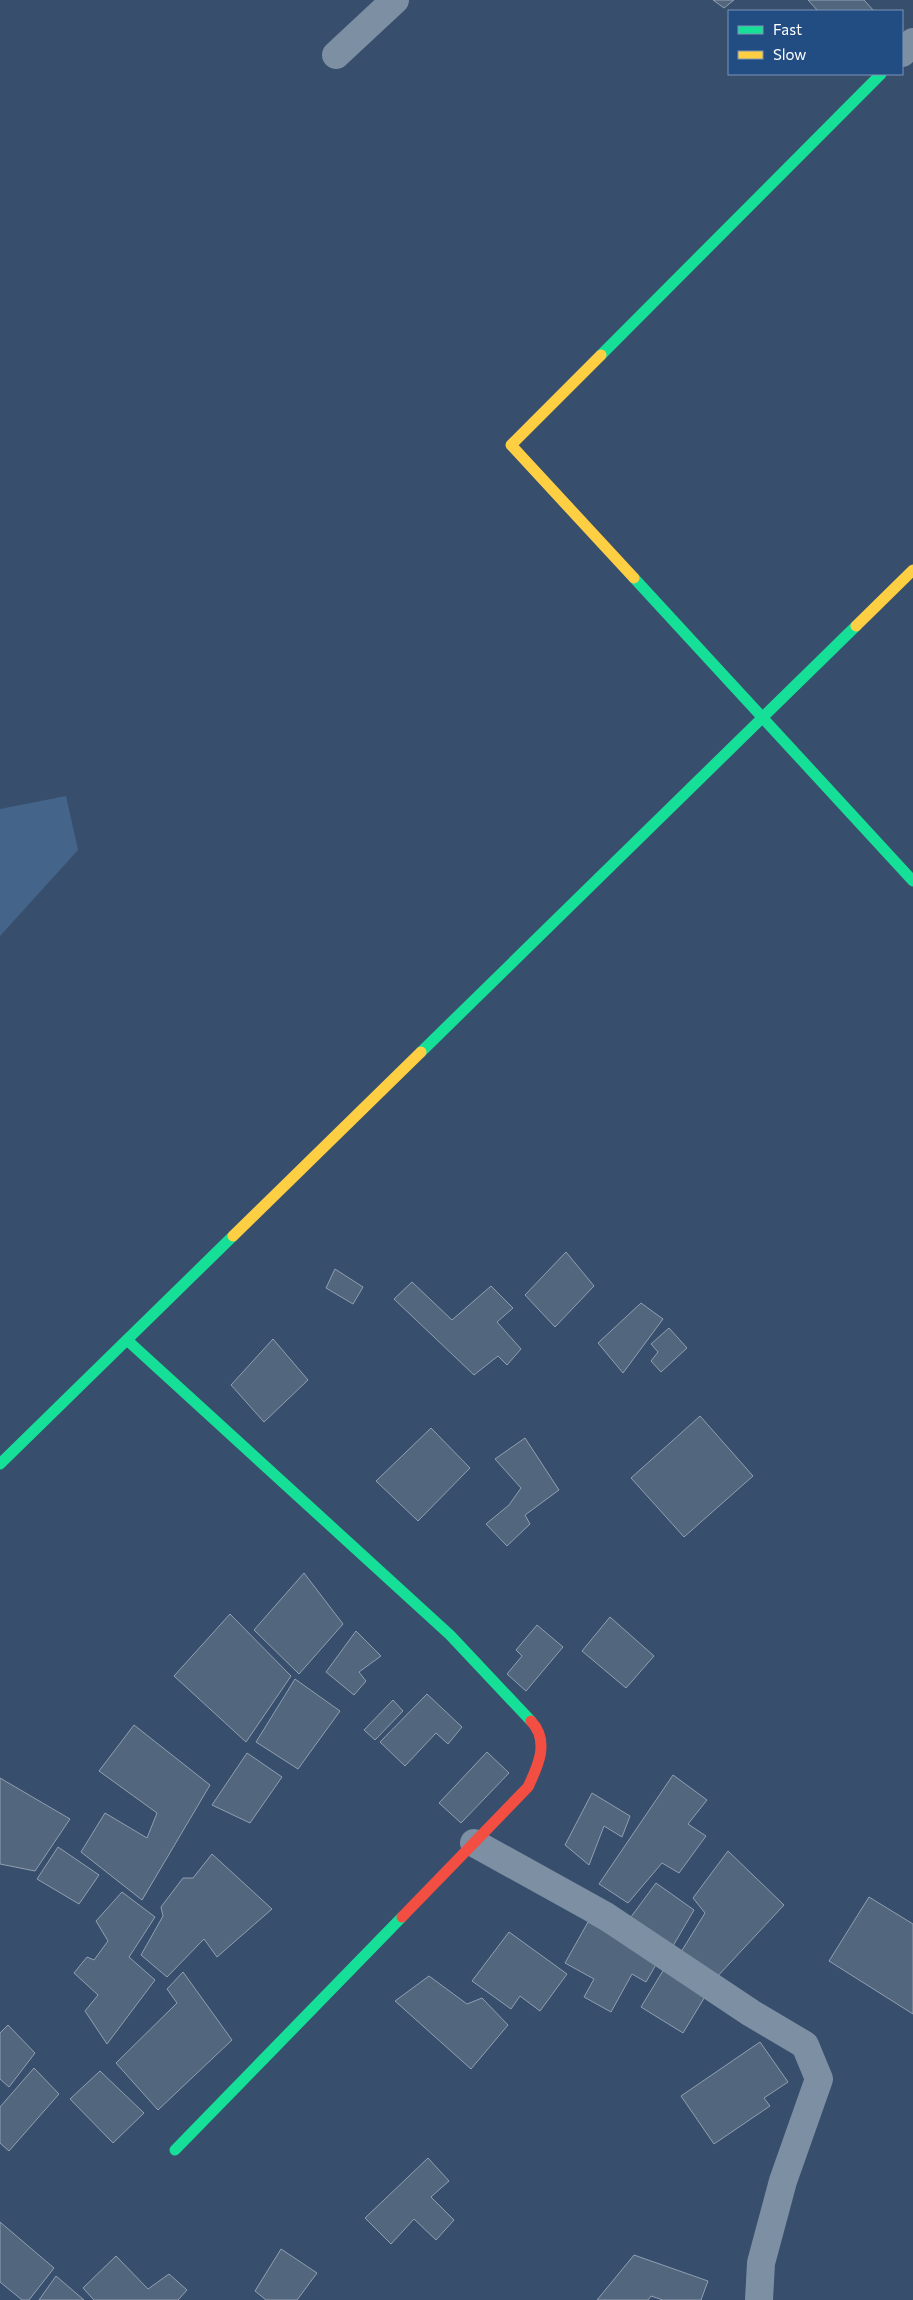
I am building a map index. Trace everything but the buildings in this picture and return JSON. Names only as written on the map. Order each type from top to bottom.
[{"type":"street","points":[[336,55],[395,0]]},
{"type":"street","points":[[903,52],[913,42]]},
{"type":"street","points":[[880,75],[511,445],[913,881]]},
{"type":"street","points":[[0,1464],[913,570]]},
{"type":"street","points":[[127,1340],[450,1635],[539,1729],[542,1760],[528,1787],[176,2150]]},
{"type":"street","points":[[474,1843],[604,1915],[751,2013],[805,2045],[819,2079],[780,2190],[761,2263],[759,2300]]},
{"type":"water","points":[[66,796],[78,850],[0,936],[0,809]]},
{"type":"traffic: fast","points":[[601,355],[880,75]]},
{"type":"traffic: fast","points":[[634,578],[913,881]]},
{"type":"traffic: fast","points":[[421,1052],[856,626]]},
{"type":"traffic: fast","points":[[0,1464],[233,1236]]},
{"type":"traffic: fast","points":[[127,1340],[450,1635],[531,1721]]},
{"type":"traffic: fast","points":[[175,2150],[402,1917]]},
{"type":"traffic: slow","points":[[601,355],[511,445],[634,578]]},
{"type":"traffic: slow","points":[[856,626],[913,570]]},
{"type":"traffic: slow","points":[[233,1236],[421,1052]]},
{"type":"traffic: jam","points":[[402,1917],[528,1787],[538,1762],[541,1745],[537,1729],[531,1721]]}]
